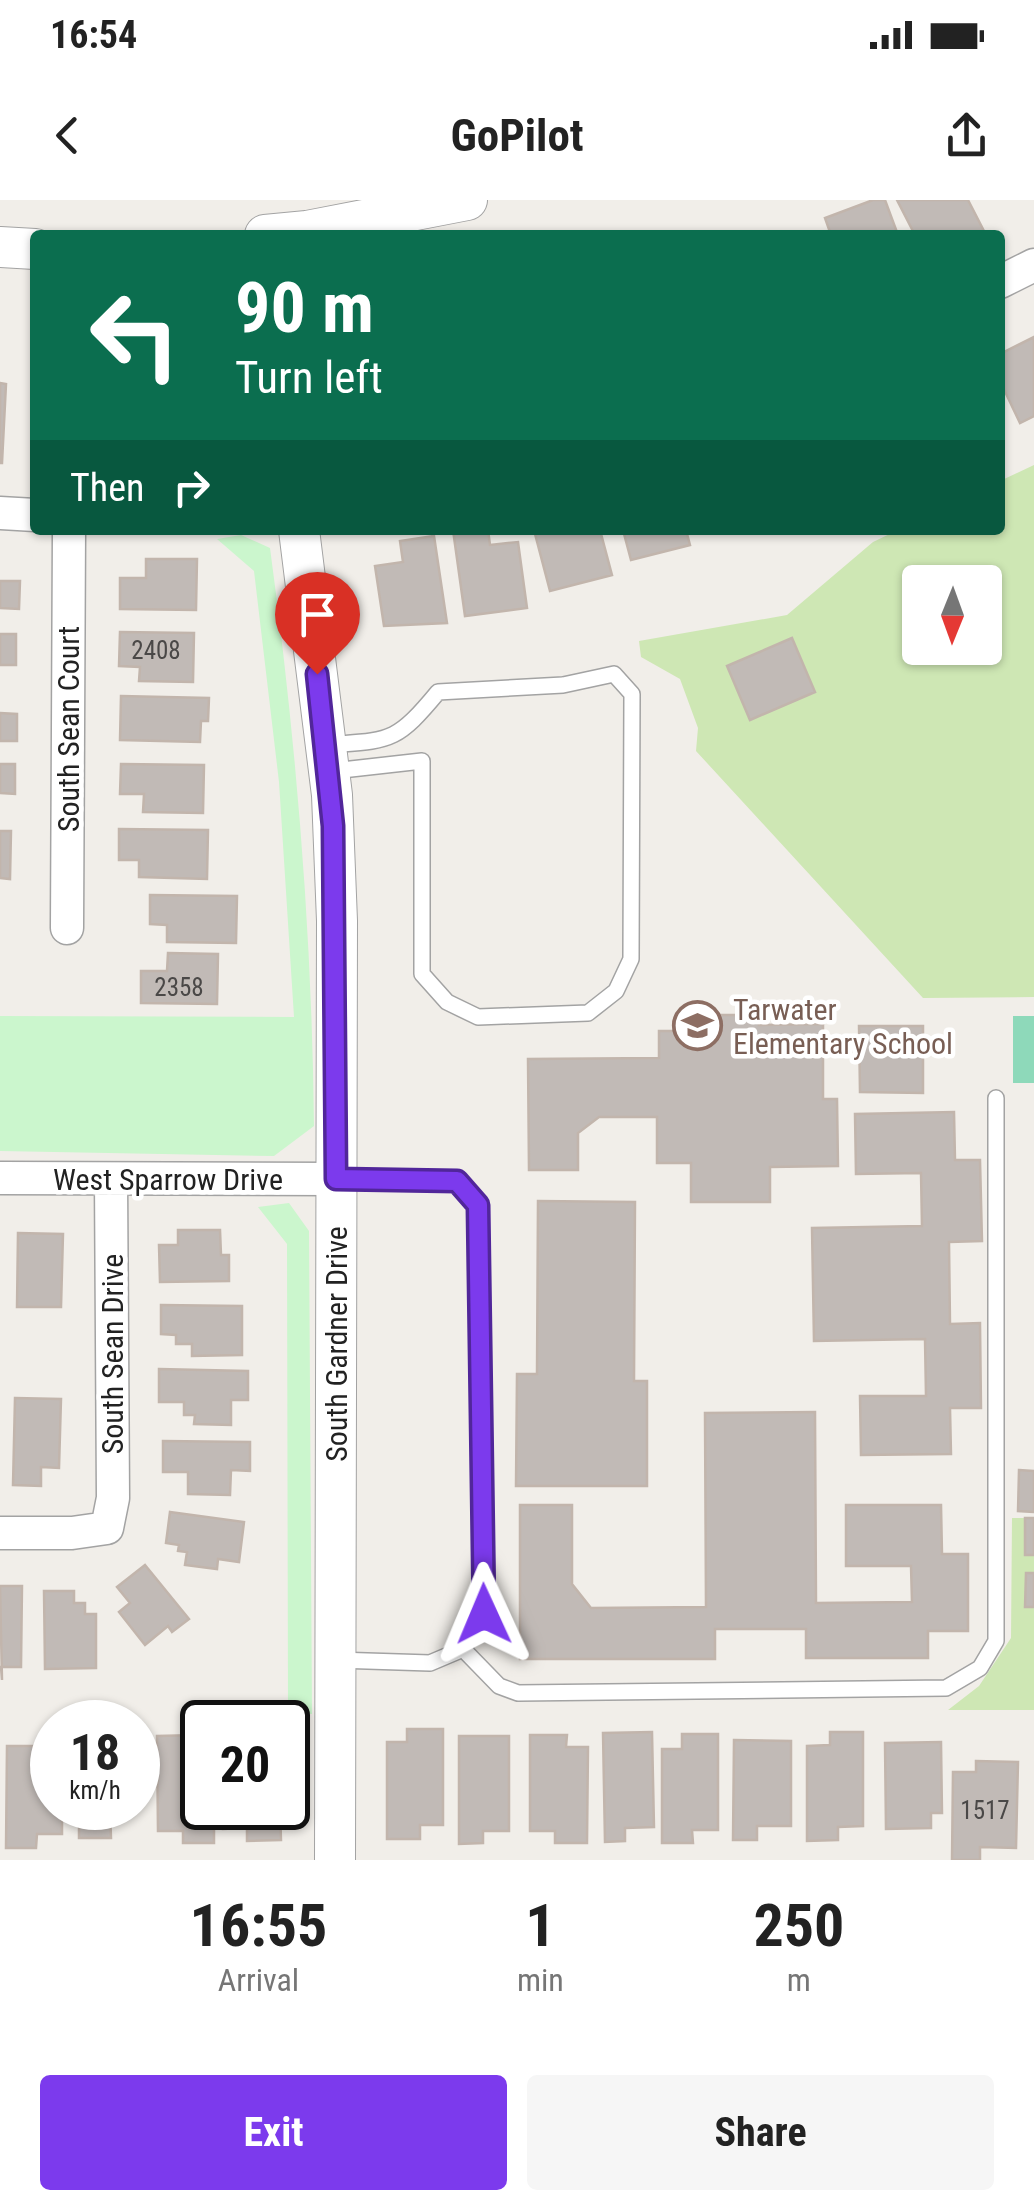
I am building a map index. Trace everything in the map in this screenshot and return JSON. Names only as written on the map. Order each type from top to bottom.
[{"type":"street","points":[[312,230],[467,200]]},
{"type":"street","points":[[0,247],[30,249]]},
{"type":"street","points":[[1005,280],[1034,265]]},
{"type":"street","points":[[0,513],[30,515]]},
{"type":"street","name":"South Sean Court","points":[[67,928],[69,535]]},
{"type":"street","name":"South Gardner Drive","points":[[300,535],[327,758],[337,921],[335,1860]]},
{"type":"street","name":"West Sparrow Drive","points":[[0,1178],[336,1179]]},
{"type":"street","name":"South Sean Drive","points":[[0,1533],[72,1533],[107,1528],[112,1498],[110,1178]]},
{"type":"lane","points":[[614,674],[632,694],[630,958],[616,991],[588,1013],[478,1017],[447,1002],[422,974],[422,761],[327,758],[388,740],[409,728],[438,692],[563,685],[614,674]]},
{"type":"lane","points":[[464,1649],[499,1686],[518,1693],[946,1688],[980,1668],[996,1640],[996,1098]]},
{"type":"lane","points":[[336,1179],[457,1181],[478,1205],[484,1614],[464,1649],[430,1663],[336,1660]]},
{"type":"green space","points":[[1034,465],[1034,997],[923,998],[696,751],[698,728],[680,679],[641,657],[639,641],[787,615],[873,542],[888,535],[1005,535],[1005,479]]},
{"type":"green space","points":[[241,535],[270,548],[279,620],[306,908],[314,1126],[274,1156],[0,1151],[0,1016],[294,1017],[279,782],[254,571],[217,539]]},
{"type":"green space","points":[[1013,1016],[1034,1016],[1034,1083],[1013,1083]]},
{"type":"green space","points":[[289,1203],[309,1231],[312,1714],[310,1700],[288,1700],[287,1244],[258,1207]]},
{"type":"green space","points":[[1012,1518],[1034,1518],[1034,1710],[948,1710],[979,1686],[1011,1638]]},
{"type":"building","points":[[873,200],[885,200],[896,230],[829,230],[825,218]]},
{"type":"building","points":[[897,200],[968,200],[983,230],[912,230]]},
{"type":"building","points":[[1034,337],[1034,416],[1020,423],[1005,392],[1005,352]]},
{"type":"building","points":[[0,383],[6,384],[2,463],[0,463]]},
{"type":"building","points":[[454,535],[489,535],[490,545],[518,542],[527,608],[465,616]]},
{"type":"building","points":[[535,535],[601,535],[612,575],[550,591]]},
{"type":"building","points":[[624,535],[687,535],[690,545],[631,560]]},
{"type":"building","points":[[434,536],[447,623],[384,626],[375,566],[403,562],[400,541]]},
{"type":"building","points":[[146,559],[197,559],[196,610],[120,609],[120,578],[146,578]]},
{"type":"building","points":[[0,581],[20,581],[19,609],[0,608]]},
{"type":"building","points":[[120,632],[194,633],[193,682],[139,681],[140,667],[119,666]]},
{"type":"building","points":[[0,634],[16,634],[16,665],[0,665]]},
{"type":"building","points":[[792,638],[815,692],[750,720],[727,666]]},
{"type":"building","points":[[121,696],[209,698],[208,721],[201,721],[200,742],[120,740]]},
{"type":"building","points":[[0,713],[17,714],[17,741],[0,741]]},
{"type":"building","points":[[0,764],[15,764],[15,794],[0,793]]},
{"type":"building","points":[[121,764],[204,765],[203,813],[143,812],[144,794],[120,794]]},
{"type":"building","points":[[119,829],[208,830],[207,879],[139,877],[139,860],[119,860]]},
{"type":"building","points":[[0,831],[11,831],[10,879],[0,878]]},
{"type":"building","points":[[150,895],[237,896],[236,943],[167,942],[167,925],[150,924]]},
{"type":"building","points":[[168,953],[218,954],[217,1004],[141,1003],[141,971],[167,971]]},
{"type":"building","points":[[678,1015],[759,1015],[759,1025],[823,1024],[823,1099],[837,1099],[838,1166],[770,1167],[770,1202],[691,1202],[691,1163],[657,1163],[657,1117],[599,1117],[578,1133],[578,1170],[529,1170],[528,1059],[659,1058],[659,1031],[678,1031]]},
{"type":"building","points":[[859,1026],[923,1026],[923,1093],[860,1092]]},
{"type":"building","points":[[954,1112],[955,1160],[980,1160],[982,1241],[949,1242],[950,1324],[980,1323],[981,1408],[950,1408],[951,1454],[861,1455],[860,1396],[926,1396],[925,1339],[814,1341],[812,1228],[922,1226],[921,1173],[856,1174],[855,1114]]},
{"type":"building","points":[[538,1201],[635,1202],[634,1381],[647,1381],[647,1486],[516,1486],[517,1374],[537,1374]]},
{"type":"building","points":[[178,1230],[220,1230],[221,1255],[229,1255],[229,1281],[160,1282],[159,1245],[178,1245]]},
{"type":"building","points":[[18,1233],[63,1234],[61,1307],[17,1307]]},
{"type":"building","points":[[161,1305],[242,1306],[242,1355],[192,1356],[192,1344],[176,1344],[176,1335],[161,1334]]},
{"type":"building","points":[[159,1369],[248,1371],[248,1400],[231,1400],[231,1425],[194,1424],[195,1415],[184,1415],[184,1402],[159,1402]]},
{"type":"building","points":[[15,1398],[61,1399],[59,1468],[41,1467],[41,1486],[13,1485]]},
{"type":"building","points":[[815,1412],[816,1603],[912,1602],[911,1566],[846,1566],[846,1505],[941,1505],[942,1554],[968,1554],[968,1631],[928,1631],[928,1658],[806,1658],[806,1629],[715,1629],[715,1659],[520,1659],[520,1505],[572,1505],[572,1584],[591,1608],[706,1607],[705,1413]]},
{"type":"building","points":[[163,1441],[250,1442],[250,1471],[231,1470],[230,1495],[188,1494],[188,1472],[163,1472]]},
{"type":"building","points":[[1019,1470],[1034,1471],[1034,1512],[1018,1511]]},
{"type":"building","points":[[170,1512],[244,1522],[239,1562],[218,1559],[217,1569],[185,1565],[187,1552],[178,1551],[179,1545],[166,1543]]},
{"type":"building","points":[[1025,1518],[1034,1518],[1034,1555],[1025,1555]]},
{"type":"building","points":[[145,1565],[189,1619],[172,1632],[168,1626],[145,1645],[119,1612],[130,1603],[117,1587]]},
{"type":"building","points":[[1026,1573],[1034,1573],[1034,1607],[1025,1607]]},
{"type":"building","points":[[0,1586],[22,1586],[21,1667],[2,1667]]},
{"type":"building","points":[[44,1591],[74,1591],[74,1603],[85,1603],[85,1614],[96,1614],[96,1668],[45,1669]]},
{"type":"building","points":[[407,1729],[443,1729],[443,1825],[420,1825],[420,1839],[387,1839],[387,1742],[407,1742]]},
{"type":"building","points":[[652,1732],[654,1827],[625,1828],[625,1841],[605,1842],[603,1733]]},
{"type":"building","points":[[830,1732],[863,1732],[863,1826],[838,1827],[838,1840],[807,1841],[807,1746],[830,1745]]},
{"type":"building","points":[[682,1734],[718,1734],[718,1830],[692,1830],[693,1843],[662,1843],[662,1749],[682,1749]]},
{"type":"building","points":[[180,1735],[180,1830],[214,1830],[214,1843],[183,1843],[183,1831],[158,1831],[160,1736]]},
{"type":"building","points":[[530,1735],[567,1735],[566,1747],[588,1747],[587,1843],[555,1843],[555,1831],[530,1831]]},
{"type":"building","points":[[459,1736],[509,1736],[509,1831],[483,1831],[483,1843],[459,1844]]},
{"type":"building","points":[[734,1740],[791,1741],[791,1826],[757,1826],[757,1840],[733,1840]]},
{"type":"building","points":[[941,1742],[942,1813],[931,1813],[931,1828],[886,1829],[885,1743]]},
{"type":"building","points":[[7,1746],[30,1746],[30,1830],[62,1830],[62,1834],[37,1834],[36,1848],[6,1848]]},
{"type":"building","points":[[976,1761],[1018,1762],[1016,1848],[980,1847],[980,1860],[952,1860],[953,1772],[976,1772]]},
{"type":"building","points":[[79,1830],[111,1830],[111,1838],[79,1838]]},
{"type":"building","points":[[247,1830],[281,1830],[281,1840],[247,1841]]},
{"type":"place","name":"Tarwater Elementary School","points":[[698,1026]]},
{"type":"route","points":[[317,674],[332,795],[337,921],[336,1179],[457,1181],[478,1205],[484,1614]]}]
